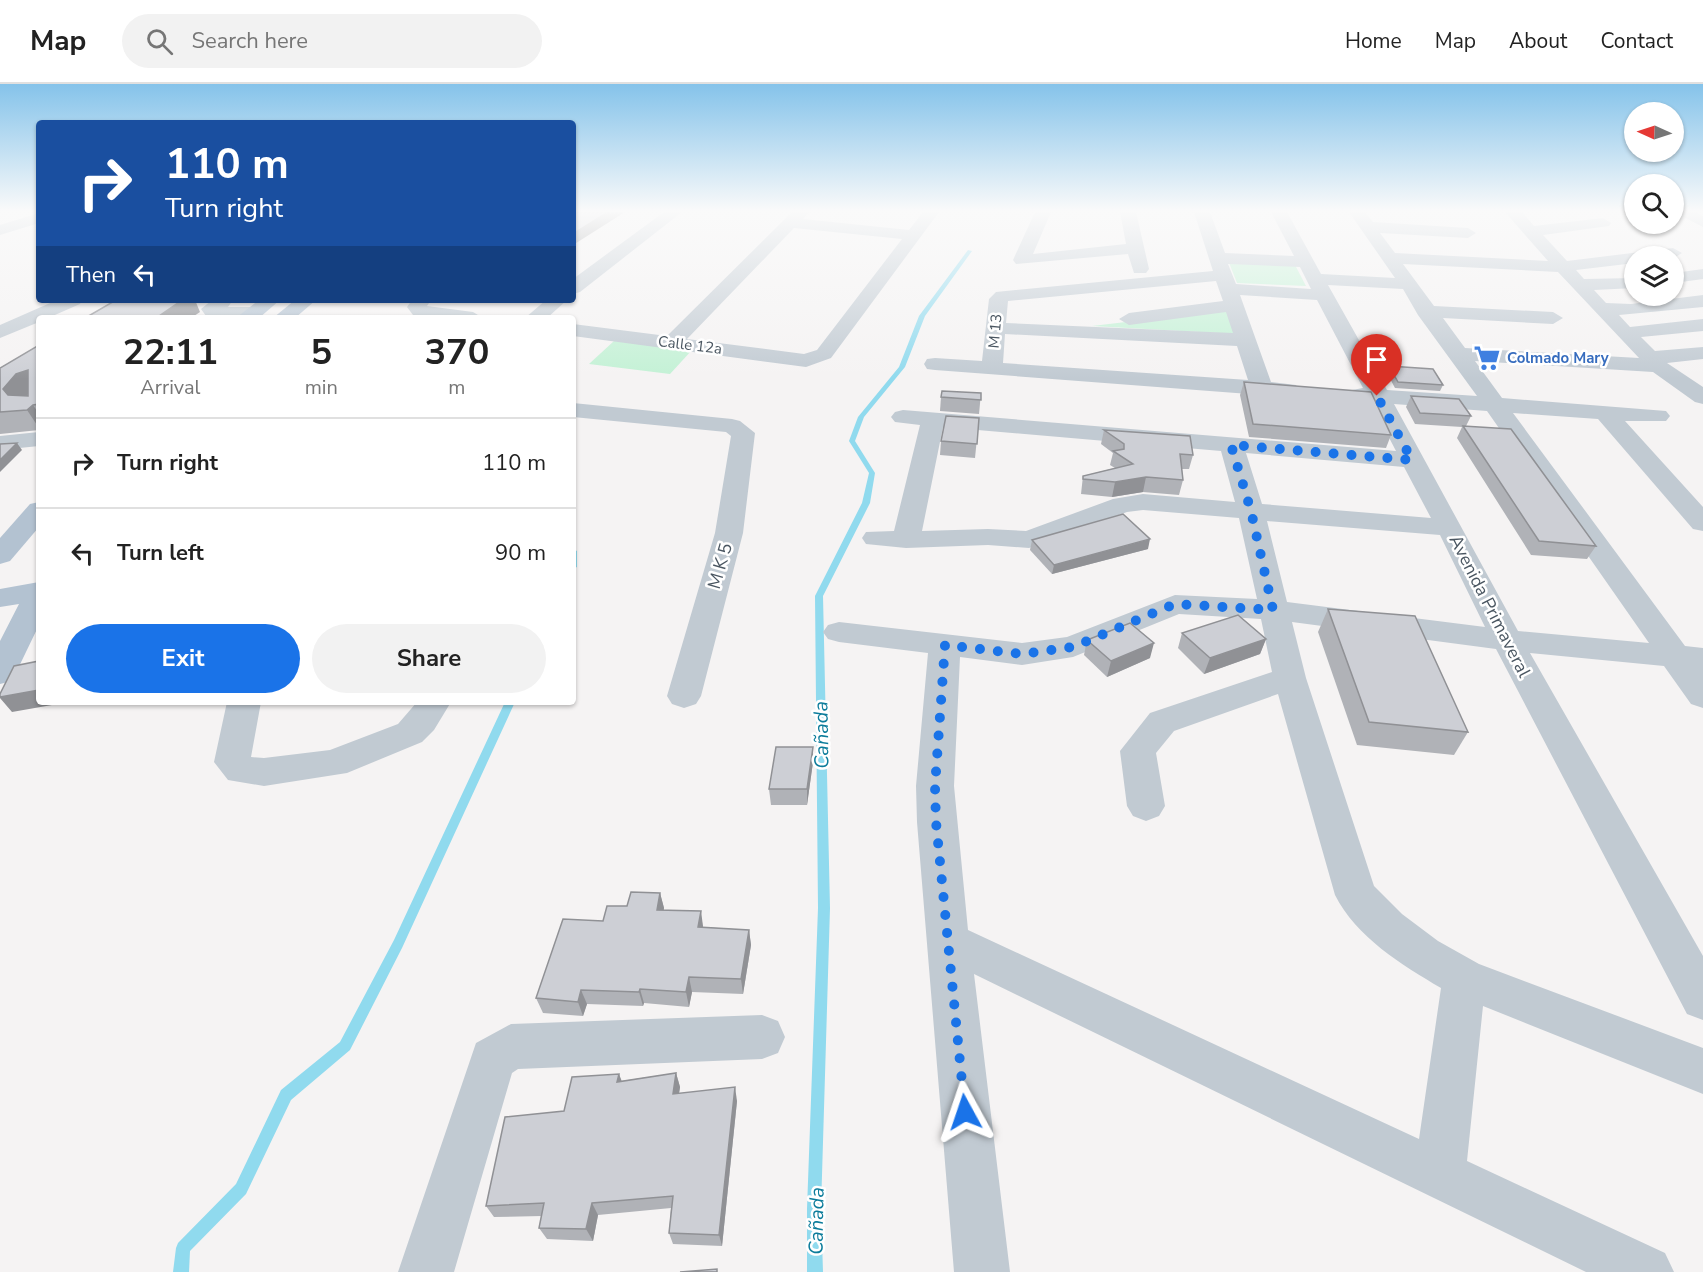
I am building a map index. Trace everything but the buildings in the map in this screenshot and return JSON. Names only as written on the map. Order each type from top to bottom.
[{"type":"main road","points":[[250,315],[268,303]]},
{"type":"main road","points":[[287,315],[304,303]]},
{"type":"main road","points":[[0,555],[36,513]]},
{"type":"main road","points":[[0,598],[36,592]]},
{"type":"main road","points":[[0,673],[36,598]]},
{"type":"street","points":[[576,286],[599,267]]},
{"type":"street","points":[[672,343],[747,267]]},
{"type":"street","name":"Calle 12a","points":[[576,330],[806,361],[824,354],[889,267]]},
{"type":"street","points":[[1139,267],[1142,281],[1226,282],[1314,279],[1407,284]]},
{"type":"street","points":[[1221,267],[1262,388]]},
{"type":"street","name":"Avenida Primaveral","points":[[1308,267],[1450,528],[1506,640],[1703,999]]},
{"type":"street","points":[[1397,267],[1494,404],[1689,657],[1703,696]]},
{"type":"street","points":[[1561,267],[1654,362],[1698,390]]},
{"type":"street","points":[[576,269],[594,271]]},
{"type":"street","points":[[1684,277],[1703,274]]},
{"type":"street","points":[[1050,330],[1226,282],[1314,279]]},
{"type":"street","name":"M 13","points":[[992,368],[998,299],[1003,296],[1142,281]]},
{"type":"street","points":[[1580,285],[1624,283]]},
{"type":"street","points":[[1600,309],[1631,310],[1703,301]]},
{"type":"street","points":[[39,315],[66,303]]},
{"type":"street","points":[[221,303],[211,309],[213,312],[240,315]]},
{"type":"street","points":[[539,315],[554,303]]},
{"type":"street","points":[[421,306],[460,315]]},
{"type":"street","points":[[1425,310],[1553,318]]},
{"type":"street","points":[[0,332],[36,316]]},
{"type":"street","points":[[1626,333],[1703,325]]},
{"type":"street","points":[[995,328],[1247,340]]},
{"type":"street","points":[[1457,354],[1654,362],[1703,353]]},
{"type":"street","points":[[935,364],[1308,391]]},
{"type":"street","points":[[1342,393],[1658,416]]},
{"type":"street","name":"M K 5","points":[[576,410],[732,426],[743,433],[729,533],[684,696]]},
{"type":"street","points":[[1605,412],[1703,523]]},
{"type":"street","points":[[903,417],[1412,460]]},
{"type":"street","points":[[906,540],[933,420]]},
{"type":"street","points":[[0,443],[36,438]]},
{"type":"street","points":[[1231,445],[1251,511],[1290,678],[1356,895],[1387,927],[1424,955],[1464,978],[1703,1071]]},
{"type":"street","points":[[876,538],[906,540],[988,537],[1029,540],[1122,505],[1143,502],[1450,528]]},
{"type":"street","points":[[839,632],[1022,654],[1073,647],[1175,604],[1273,610],[1506,640],[1689,657]]},
{"type":"street","points":[[945,645],[935,786],[940,874],[950,942],[982,1272]]},
{"type":"street","points":[[1146,806],[1137,751],[1162,722],[1290,678]]},
{"type":"street","points":[[243,705],[232,762],[241,770],[264,772],[334,763],[410,733],[422,721],[432,705]]},
{"type":"street","points":[[950,942],[1646,1272]]},
{"type":"street","points":[[1440,1173],[1464,978]]},
{"type":"street","points":[[426,1272],[494,1059],[501,1052],[511,1047],[762,1037]]},
{"type":"green space","points":[[1231,267],[1296,267],[1306,286],[1237,283]]},
{"type":"green space","points":[[1227,310],[1236,334],[1092,326]]},
{"type":"green space","points":[[614,341],[692,350],[670,374],[589,364]]},
{"type":"waterway","name":"Cañada","points":[[815,1272],[814,1209],[824,908],[819,596],[866,503],[872,473],[852,441],[861,417],[902,367],[922,316],[958,267]]},
{"type":"waterway","points":[[181,1272],[183,1248],[241,1189],[286,1095],[345,1046],[398,944],[509,705]]},
{"type":"place","name":"Colmado Mary","points":[[1487,358]]},
{"type":"route","points":[[965,1112],[950,942],[940,874],[936,822],[935,786],[945,645],[1022,654],[1073,647],[1175,604],[1273,610],[1251,511],[1231,445],[1412,460],[1377,396]]}]
